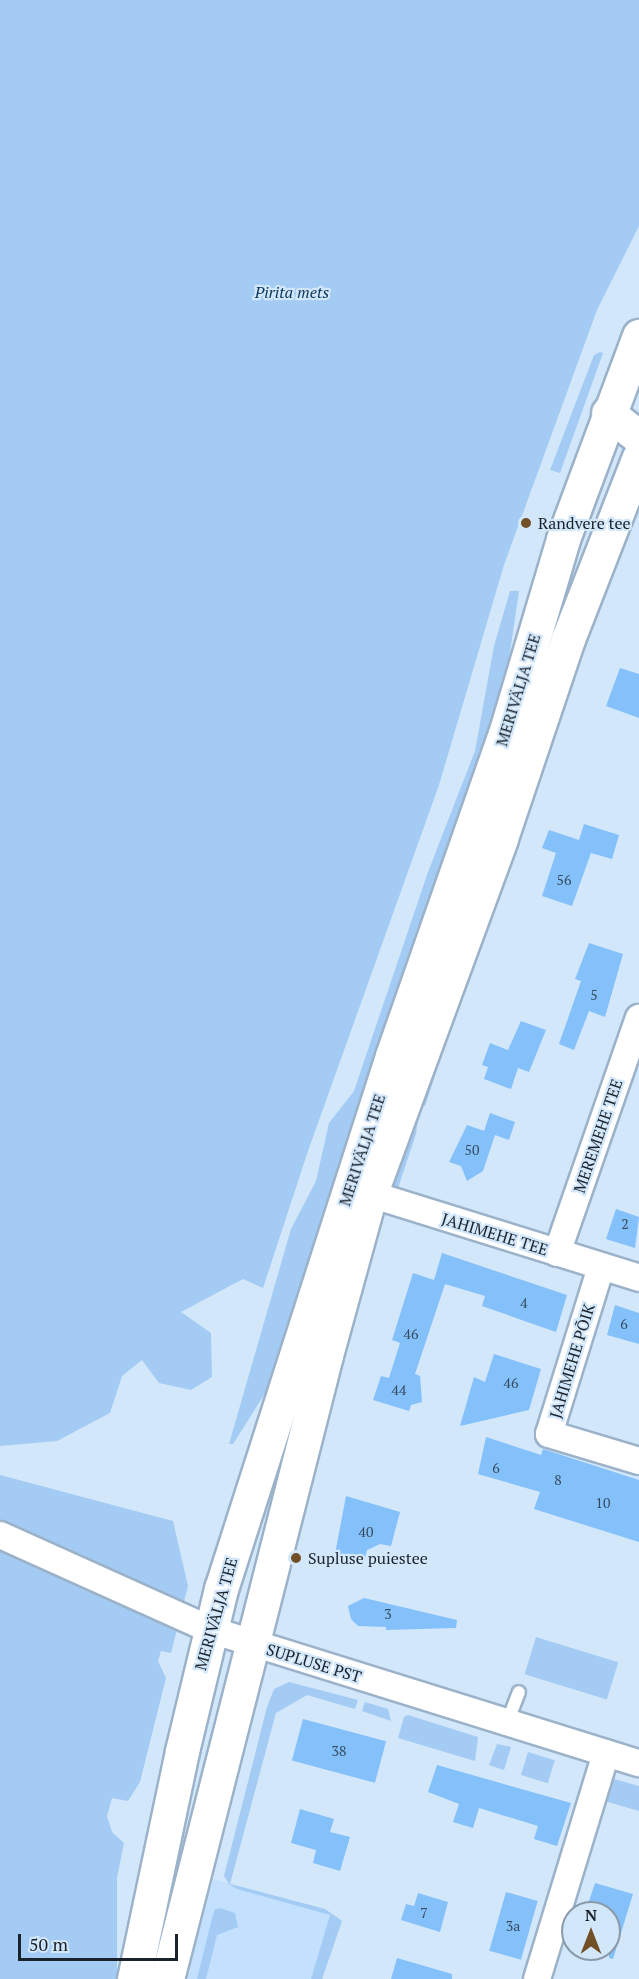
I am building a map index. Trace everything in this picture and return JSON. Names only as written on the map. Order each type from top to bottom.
[{"type":"main road","name":"MERIVÄLJA TEE","points":[[134,1979],[211,1629],[360,1191],[505,734],[563,539],[624,413],[639,336]]},
{"type":"main road","points":[[624,413],[639,436]]},
{"type":"main road","name":"MERIVÄLJA TEE","points":[[167,1979],[252,1643],[360,1191],[501,838],[568,639],[639,457]]},
{"type":"street","name":"MEREMEHE TEE","points":[[557,1253],[639,1018]]},
{"type":"street","name":"JAHIMEHE TEE","points":[[360,1191],[639,1278]]},
{"type":"street","name":"JAHIMEHE PÕIK","points":[[601,1267],[549,1434],[639,1461]]},
{"type":"street","name":"SUPLUSE PST","points":[[0,1535],[211,1629],[639,1763]]},
{"type":"street","points":[[537,1979],[606,1753]]},
{"type":"lane","points":[[507,1723],[519,1692]]},
{"type":"shaded area","points":[[213,1879],[325,1909],[342,1921],[322,1979],[187,1979]]},
{"type":"green space","name":"Pirita mets","points":[[0,0],[639,0],[639,226],[597,310],[504,565],[439,785],[308,1151],[263,1288],[243,1279],[181,1312],[211,1333],[212,1377],[191,1390],[159,1383],[142,1360],[122,1376],[110,1413],[57,1441],[0,1446]]},
{"type":"green space","points":[[603,353],[560,473],[550,470],[594,355]]},
{"type":"green space","points":[[510,591],[519,591],[505,686],[276,1376],[233,1444],[229,1444],[291,1229],[316,1181],[329,1123],[354,1091],[428,872],[475,751],[494,646]]},
{"type":"green space","points":[[448,1028],[450,1030],[425,1106],[417,1103]]},
{"type":"green space","points":[[413,1115],[418,1117],[416,1134],[397,1191],[390,1184]]},
{"type":"green space","points":[[0,1475],[173,1521],[188,1586],[171,1653],[161,1651],[158,1661],[166,1678],[140,1782],[128,1801],[112,1798],[107,1816],[112,1832],[124,1843],[117,1878],[117,1979],[0,1979]]},
{"type":"green space","points":[[536,1637],[618,1662],[607,1699],[525,1674]]},
{"type":"green space","points":[[289,1682],[358,1700],[355,1709],[307,1695],[276,1713],[230,1884],[325,1909],[342,1921],[322,1979],[311,1979],[330,1915],[237,1889],[229,1884],[224,1876],[267,1707],[274,1689]]},
{"type":"green space","points":[[365,1702],[388,1709],[391,1721],[362,1711]]},
{"type":"green space","points":[[408,1715],[478,1737],[475,1761],[398,1738],[404,1717]]},
{"type":"green space","points":[[497,1744],[511,1747],[504,1770],[489,1765]]},
{"type":"green space","points":[[528,1752],[555,1760],[548,1783],[521,1775]]},
{"type":"green space","points":[[614,1779],[639,1786],[639,1811],[601,1800],[582,1860],[587,1863],[586,1867],[578,1865],[601,1787]]},
{"type":"green space","points":[[220,1908],[235,1913],[238,1927],[217,1935],[206,1979],[197,1979],[212,1918],[215,1909]]},
{"type":"building","points":[[620,668],[639,674],[639,718],[606,706]]},
{"type":"building","points":[[584,824],[619,835],[612,859],[591,853],[572,906],[542,896],[556,853],[542,848],[549,830],[579,840]]},
{"type":"building","points":[[589,943],[623,954],[605,1017],[589,1011],[574,1050],[559,1044],[581,981],[575,979]]},
{"type":"building","points":[[521,1021],[546,1030],[529,1072],[518,1068],[511,1089],[484,1079],[488,1067],[482,1065],[490,1043],[508,1050]]},
{"type":"building","points":[[490,1113],[515,1122],[509,1140],[495,1135],[483,1171],[467,1181],[461,1166],[449,1162],[467,1125],[484,1131]]},
{"type":"building","points":[[616,1209],[639,1217],[635,1248],[606,1239]]},
{"type":"building","points":[[442,1253],[567,1295],[556,1332],[482,1306],[485,1296],[445,1284],[415,1374],[420,1376],[422,1402],[411,1405],[409,1411],[373,1400],[381,1376],[389,1378],[400,1343],[392,1340],[413,1273],[434,1280]]},
{"type":"building","points":[[615,1305],[639,1313],[639,1344],[607,1335]]},
{"type":"building","points":[[494,1354],[541,1369],[529,1410],[460,1426],[474,1377],[485,1382]]},
{"type":"building","points":[[486,1437],[541,1455],[543,1449],[639,1480],[639,1542],[534,1509],[540,1492],[478,1474]]},
{"type":"building","points":[[346,1496],[400,1512],[391,1546],[380,1544],[367,1550],[364,1562],[335,1554]]},
{"type":"building","points":[[364,1598],[457,1620],[456,1628],[386,1630],[386,1627],[358,1626],[351,1619],[348,1606]]},
{"type":"building","points":[[303,1719],[386,1741],[375,1783],[292,1761]]},
{"type":"building","points":[[437,1765],[571,1803],[557,1846],[534,1839],[538,1826],[479,1808],[473,1828],[453,1822],[459,1804],[428,1792]]},
{"type":"building","points":[[300,1809],[334,1819],[330,1832],[350,1837],[340,1871],[313,1863],[316,1850],[291,1843]]},
{"type":"building","points":[[595,1883],[633,1894],[621,1933],[621,1901],[589,1901]]},
{"type":"building","points":[[506,1892],[538,1901],[521,1960],[489,1951]]},
{"type":"building","points":[[418,1893],[448,1902],[440,1932],[401,1920],[406,1904],[414,1906]]},
{"type":"building","points":[[397,1958],[452,1974],[452,1979],[391,1979]]},
{"type":"place","name":"Randvere tee","points":[[526,523]]},
{"type":"place","name":"Supluse puiestee","points":[[296,1558]]}]
